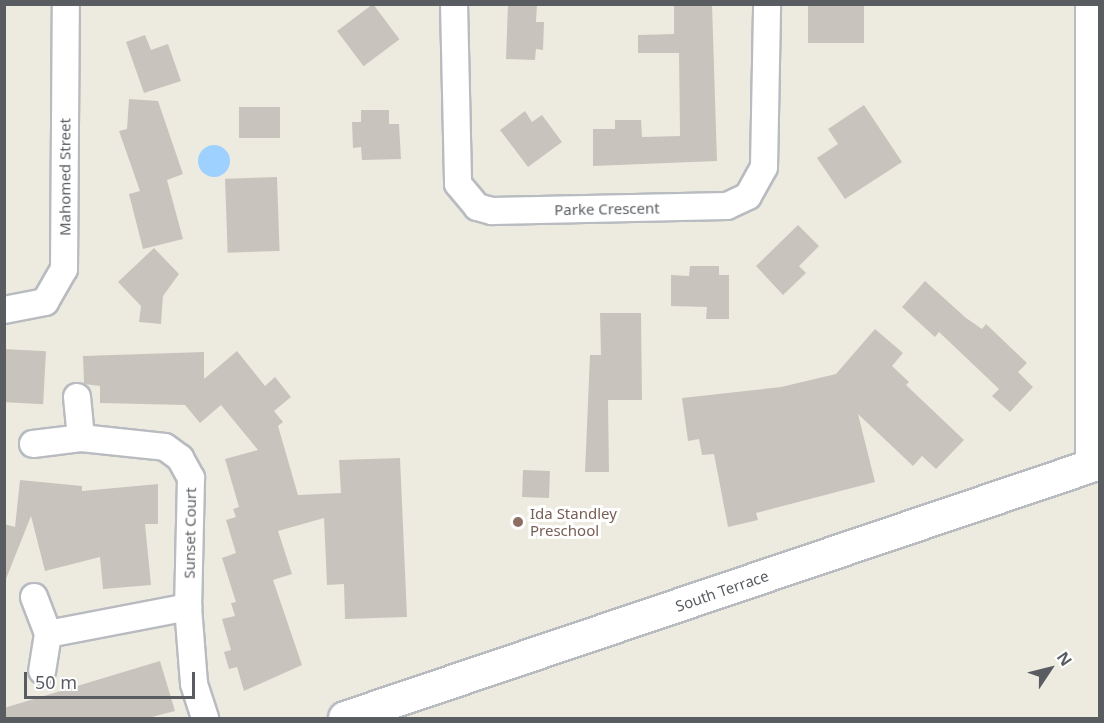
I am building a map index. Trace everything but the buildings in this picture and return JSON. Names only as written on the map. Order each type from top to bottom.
[{"type":"street","name":"Mahomed Street","points":[[4,310],[45,302],[64,268],[66,4]]},
{"type":"street","name":"Parke Crescent","points":[[454,4],[458,184],[477,207],[492,211],[727,206],[748,196],[764,167],[767,4]]},
{"type":"street","points":[[1089,4],[1094,465]]},
{"type":"street","points":[[77,397],[81,438]]},
{"type":"street","name":"Sunset Court","points":[[33,444],[81,438],[165,447],[180,458],[191,478],[188,607],[194,684],[205,718]]},
{"type":"street","name":"South Terrace","points":[[345,718],[1094,465]]},
{"type":"street","points":[[34,597],[48,634],[42,671]]},
{"type":"street","points":[[48,634],[188,607]]},
{"type":"water","points":[[214,145],[225,150],[230,161],[225,172],[214,177],[203,172],[198,161],[203,150]]},
{"type":"place","name":"Ida Standley Preschool","points":[[518,522]]}]
